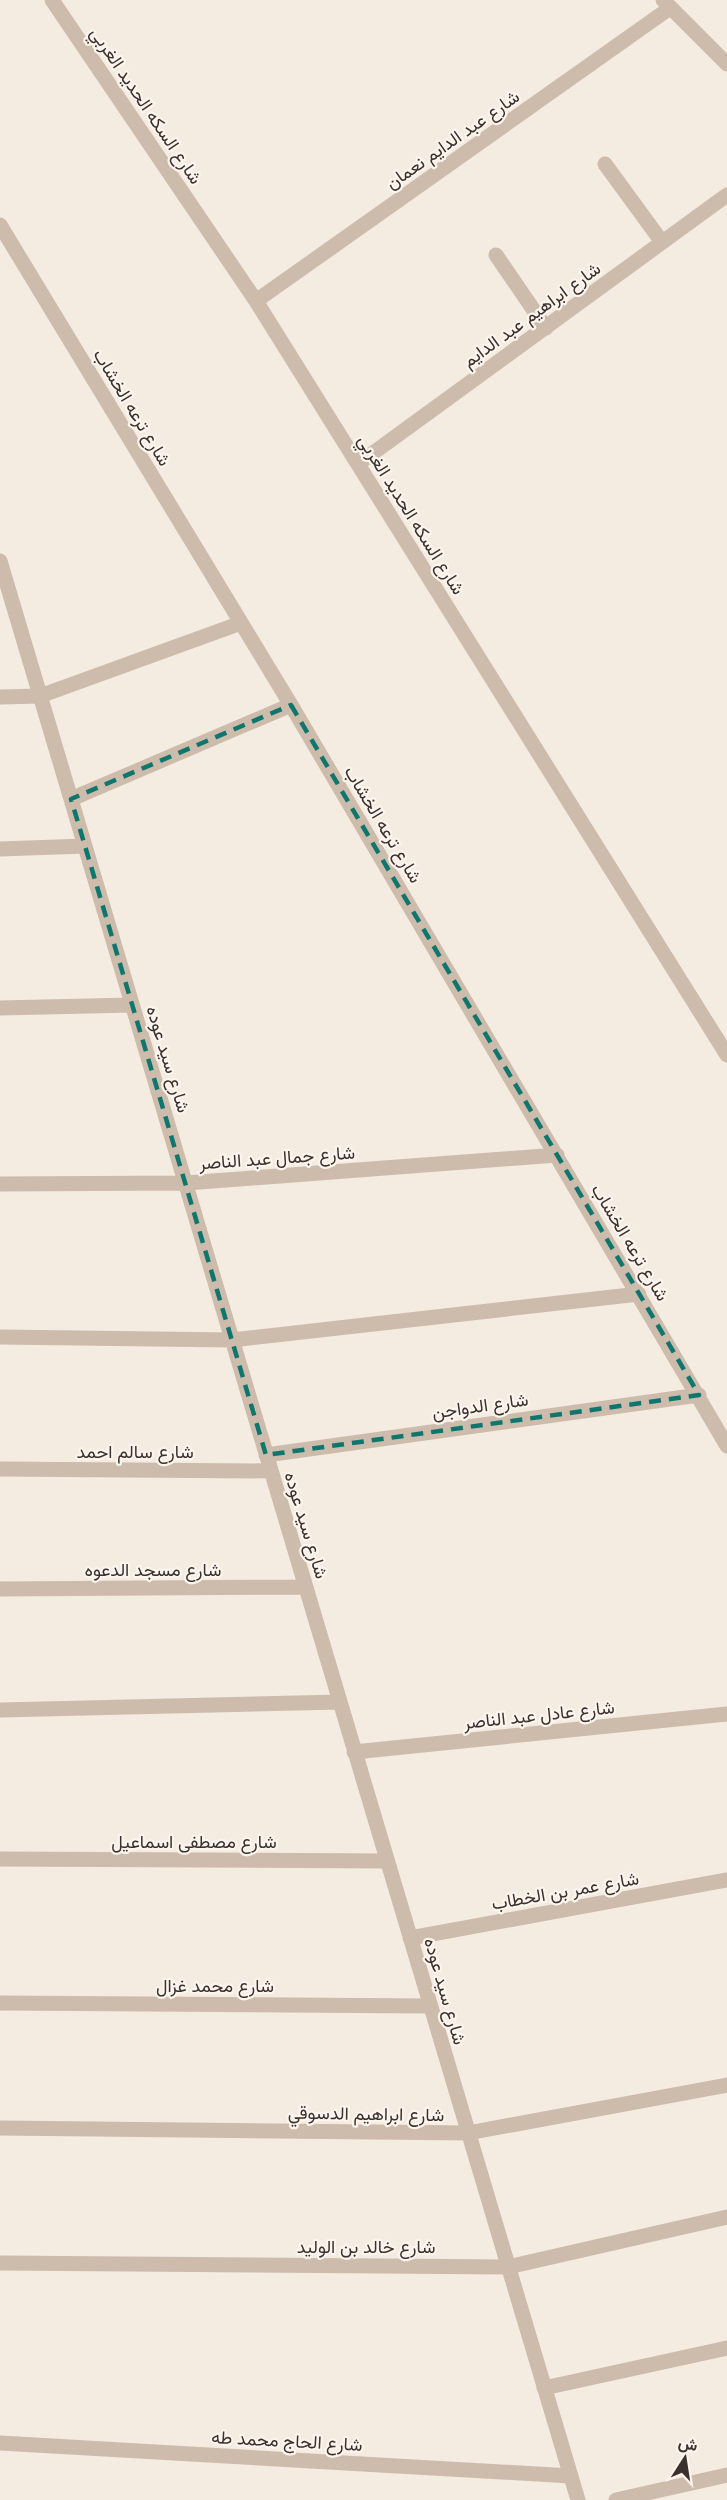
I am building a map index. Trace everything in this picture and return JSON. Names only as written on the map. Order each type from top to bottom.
[{"type":"street","name":"شارع السكه الحديد الغربي","points":[[52,0],[256,301],[727,1055]]},
{"type":"street","name":"شارع عبد الدايم نعمان","points":[[256,301],[667,4]]},
{"type":"street","points":[[667,4],[723,56]]},
{"type":"street","points":[[605,164],[662,242]]},
{"type":"street","name":"شارع ابراهيم عبد الدايم","points":[[358,464],[727,195]]},
{"type":"street","name":"شارع ترعه الخشاب","points":[[0,225],[291,705],[727,1446]]},
{"type":"street","points":[[496,255],[546,328]]},
{"type":"street","name":"شارع سيد عوده","points":[[0,561],[578,2500]]},
{"type":"street","points":[[0,697],[40,696],[241,623]]},
{"type":"street","points":[[71,799],[291,705]]},
{"type":"street","points":[[0,849],[85,846]]},
{"type":"street","points":[[0,1008],[132,1005]]},
{"type":"street","name":"شارع جمال عبد الناصر","points":[[0,1184],[186,1183],[557,1155]]},
{"type":"street","points":[[0,1337],[232,1340],[639,1294]]},
{"type":"street","name":"شارع الدواجن","points":[[266,1455],[699,1395]]},
{"type":"street","name":"شارع سالم احمد","points":[[0,1470],[271,1471]]},
{"type":"street","name":"شارع مسجد الدعوه","points":[[0,1589],[305,1587]]},
{"type":"street","points":[[0,1710],[340,1702]]},
{"type":"street","name":"شارع عادل عبد الناصر","points":[[354,1752],[727,1714]]},
{"type":"street","name":"شارع مصطفى اسماعيل","points":[[0,1859],[387,1861]]},
{"type":"street","name":"شارع عمر بن الخطاب","points":[[410,1938],[727,1880]]},
{"type":"street","name":"شارع محمد غزال","points":[[0,2003],[430,2006]]},
{"type":"street","name":"شارع ابراهيم الدسوقي","points":[[0,2128],[468,2133],[727,2085]]},
{"type":"street","name":"شارع خالد بن الوليد","points":[[0,2263],[508,2267],[727,2217]]},
{"type":"street","points":[[544,2388],[727,2348]]},
{"type":"street","name":"شارع الحاج محمد طه","points":[[0,2443],[571,2476]]},
{"type":"street","points":[[616,2500],[727,2475]]},
{"type":"highlighted area","points":[[291,705],[699,1395],[266,1455],[71,799]]}]
